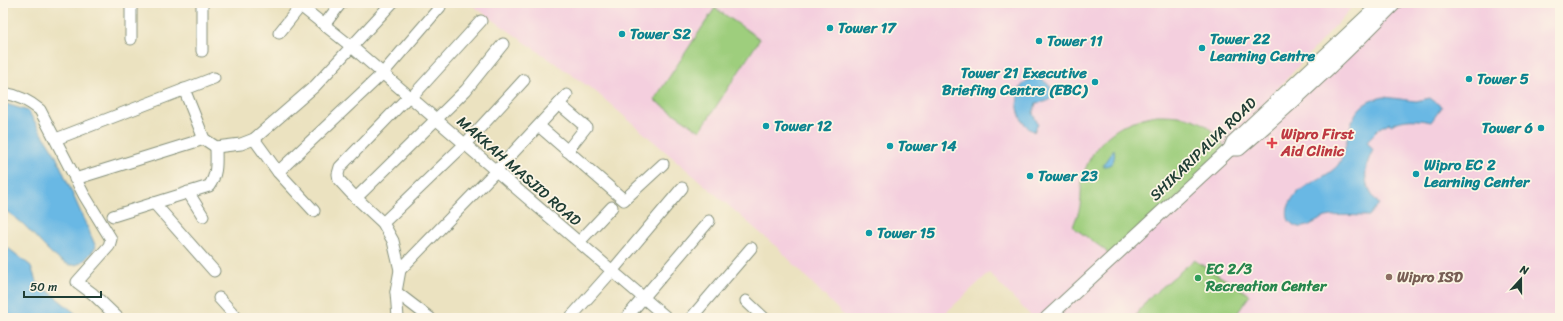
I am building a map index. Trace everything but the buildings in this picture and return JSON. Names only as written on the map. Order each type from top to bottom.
[{"type":"street","points":[[131,3],[131,40]]},
{"type":"street","points":[[202,3],[202,51]]},
{"type":"street","points":[[324,25],[341,3]]},
{"type":"street","points":[[184,89],[204,139],[216,147],[241,144],[254,140],[315,86],[392,3]]},
{"type":"street","name":"SHIKARIPALYA ROAD","points":[[1047,318],[1230,149],[1233,142],[1276,100],[1380,3]]},
{"type":"street","points":[[1230,149],[1239,149],[1285,110],[1355,44],[1395,3]]},
{"type":"street","points":[[279,34],[299,4]]},
{"type":"street","name":"MAKKAH MASJID ROAD","points":[[299,4],[383,73],[667,318]]},
{"type":"street","points":[[278,172],[383,73],[440,8]]},
{"type":"street","points":[[398,318],[396,292],[400,270],[393,241],[382,223],[339,180],[338,174],[340,167],[410,97],[481,21]]},
{"type":"street","points":[[356,198],[466,90],[503,44]]},
{"type":"street","points":[[56,139],[214,78]]},
{"type":"street","points":[[382,223],[465,144],[524,80]]},
{"type":"street","points":[[3,93],[12,94],[24,99],[32,103],[40,110],[75,179],[111,239],[109,246],[77,282],[93,294],[118,318]]},
{"type":"street","points":[[400,270],[567,95]]},
{"type":"street","points":[[559,104],[586,127],[567,151]]},
{"type":"street","points":[[538,126],[624,200],[663,164]]},
{"type":"street","points":[[75,179],[204,139]]},
{"type":"street","points":[[254,140],[278,172],[314,211]]},
{"type":"street","points":[[113,216],[209,186],[213,180],[216,169],[216,147]]},
{"type":"street","points":[[570,318],[682,188]]},
{"type":"street","points":[[188,192],[203,216]]},
{"type":"street","points":[[154,203],[214,271]]},
{"type":"street","points":[[579,242],[612,207]]},
{"type":"street","points":[[626,318],[709,221]]},
{"type":"street","points":[[690,318],[751,248]]},
{"type":"street","points":[[396,292],[430,318]]},
{"type":"street","points":[[219,298],[237,318]]},
{"type":"street","points":[[746,301],[764,318]]},
{"type":"shaded area","points":[[469,3],[1356,3],[1263,105],[1380,3],[1560,3],[1560,318],[1061,318],[1053,312],[1047,318],[1033,318],[989,273],[940,318],[846,318],[779,249],[596,92]]},
{"type":"green space","points":[[715,8],[760,39],[700,131],[654,100]]},
{"type":"green space","points":[[1157,115],[1185,117],[1199,121],[1215,134],[1228,151],[1111,258],[1105,250],[1073,227],[1079,209],[1083,176],[1094,152],[1111,134],[1132,122]]},
{"type":"green space","name":"EC 2/3 Recreation Center","points":[[1194,260],[1250,295],[1234,318],[1134,318],[1148,299]]},
{"type":"water","points":[[1037,78],[1050,86],[1052,89],[1052,96],[1048,101],[1036,103],[1033,114],[1038,124],[1034,132],[1026,126],[1022,120],[1019,112],[1018,99],[1021,87],[1025,82],[1030,79]]},
{"type":"water","points":[[1384,97],[1416,101],[1430,98],[1442,107],[1431,122],[1410,120],[1400,121],[1391,125],[1389,123],[1381,127],[1367,141],[1373,150],[1367,165],[1367,185],[1379,204],[1369,216],[1331,216],[1304,227],[1293,225],[1289,220],[1288,215],[1288,208],[1292,200],[1303,188],[1325,176],[1338,165],[1345,148],[1352,122],[1359,109],[1373,100]]},
{"type":"water","points":[[3,103],[28,111],[55,154],[96,247],[87,258],[78,264],[69,264],[56,257],[23,224],[3,209]]},
{"type":"water","points":[[1114,149],[1115,156],[1113,162],[1109,165],[1102,166]]},
{"type":"water","points":[[3,244],[31,266],[36,281],[81,318],[3,318]]},
{"type":"place","name":"Tower 17","points":[[830,28]]},
{"type":"place","name":"Tower S2","points":[[622,34]]},
{"type":"place","name":"Tower 11","points":[[1039,41]]},
{"type":"place","name":"Tower 22 Learning Centre","points":[[1202,48]]},
{"type":"place","name":"Tower 5","points":[[1469,79]]},
{"type":"place","name":"Tower 21 Executive Briefing Centre (EBC)","points":[[1095,82]]},
{"type":"place","name":"Tower 12","points":[[766,126]]},
{"type":"place","name":"Tower 6","points":[[1541,128]]},
{"type":"place","name":"Wipro First Aid Clinic","points":[[1272,143]]},
{"type":"place","name":"Tower 14","points":[[890,146]]},
{"type":"place","name":"Wipro EC 2 Learning Center","points":[[1416,174]]},
{"type":"place","name":"Tower 23","points":[[1030,176]]},
{"type":"place","name":"Tower 15","points":[[869,233]]},
{"type":"place","name":"Wipro ISD","points":[[1389,277]]},
{"type":"place","name":"EC 2/3 Recreation Center","points":[[1198,278]]}]
